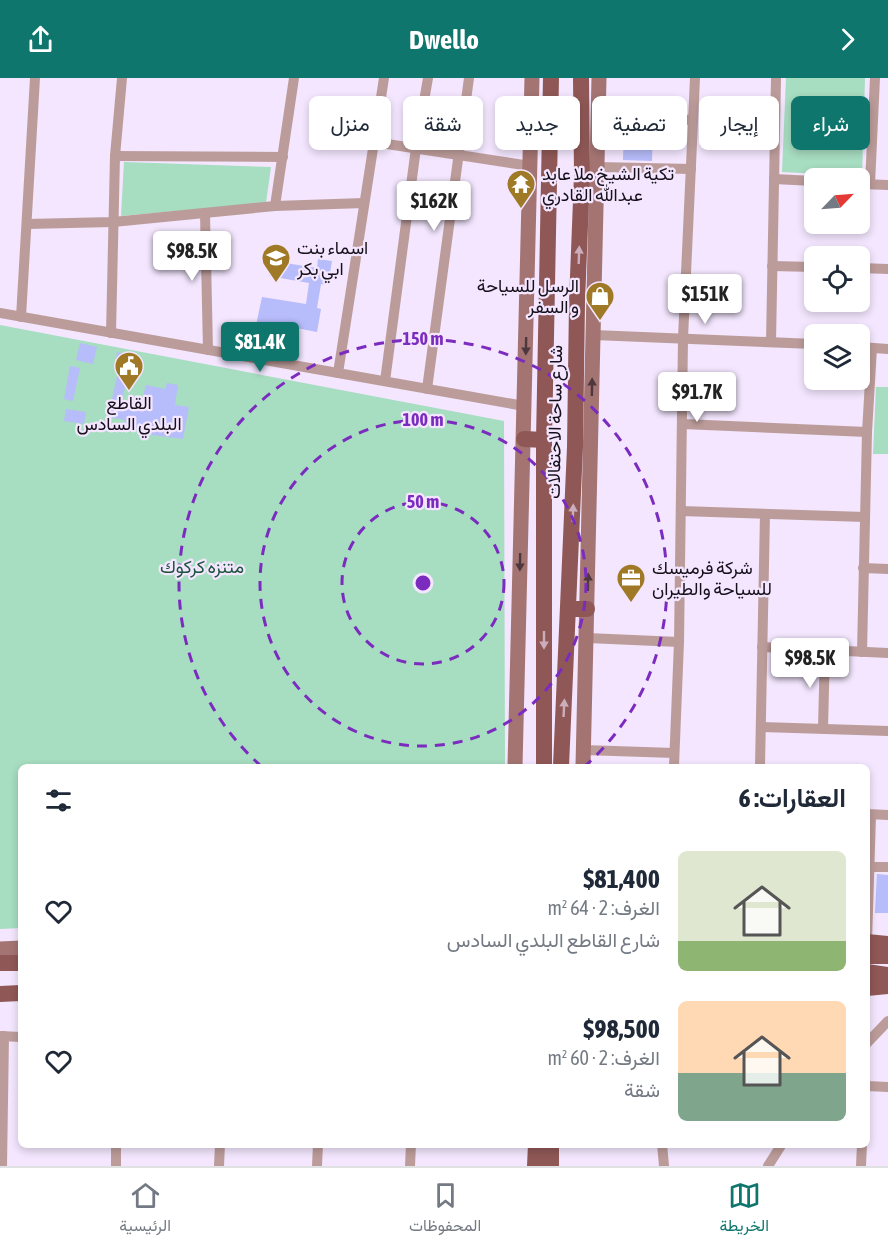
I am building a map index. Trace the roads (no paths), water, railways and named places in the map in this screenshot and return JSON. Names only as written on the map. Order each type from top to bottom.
[{"type":"main road","points":[[515,764],[532,78]]},
{"type":"main road","name":"شارع ساحة الاحتفالات","points":[[544,764],[544,440],[551,78]]},
{"type":"main road","name":"شارع ساحة الاحتفالات","points":[[561,764],[569,609],[583,447],[577,341],[582,175],[581,78]]},
{"type":"main road","points":[[599,78],[599,96]]},
{"type":"main road","points":[[583,764],[587,609],[583,447],[594,335],[597,150]]},
{"type":"main road","points":[[547,302],[562,307],[577,302]]},
{"type":"main road","points":[[546,340],[562,334],[577,341]]},
{"type":"main road","points":[[524,439],[544,440]]},
{"type":"main road","points":[[569,609],[587,609]]},
{"type":"main road","points":[[870,942],[888,944]]},
{"type":"main road","points":[[0,949],[18,948]]},
{"type":"main road","points":[[870,956],[888,956]]},
{"type":"main road","points":[[0,963],[18,963]]},
{"type":"main road","points":[[870,972],[888,975]]},
{"type":"main road","points":[[870,988],[888,986]]},
{"type":"main road","points":[[0,994],[18,993]]},
{"type":"main road","points":[[535,1166],[536,1148]]},
{"type":"main road","points":[[551,1148],[551,1166]]},
{"type":"street","points":[[21,316],[34,78]]},
{"type":"street","points":[[111,333],[115,156],[122,78]]},
{"type":"street","points":[[275,206],[294,78]]},
{"type":"street","points":[[381,96],[384,78]]},
{"type":"street","points":[[425,96],[428,78]]},
{"type":"street","points":[[427,389],[469,78]]},
{"type":"street","points":[[674,764],[679,642],[684,338],[695,78]]},
{"type":"street","points":[[771,342],[776,78]]},
{"type":"street","points":[[867,168],[876,78]]},
{"type":"street","points":[[875,102],[888,102]]},
{"type":"street","points":[[687,120],[692,120]]},
{"type":"street","points":[[338,373],[373,150]]},
{"type":"street","points":[[385,381],[416,150]]},
{"type":"street","points":[[430,150],[530,166]]},
{"type":"street","points":[[115,156],[283,157]]},
{"type":"street","points":[[597,167],[690,169]]},
{"type":"street","points":[[774,179],[804,180]]},
{"type":"street","points":[[870,184],[888,185]]},
{"type":"street","points":[[27,224],[113,222],[275,206],[364,203]]},
{"type":"street","points":[[205,214],[208,350]]},
{"type":"street","points":[[772,266],[804,267]]},
{"type":"street","points":[[870,268],[888,269]]},
{"type":"street","points":[[0,313],[524,406]]},
{"type":"street","points":[[594,335],[804,344]]},
{"type":"street","points":[[862,652],[864,517],[872,348],[888,349]]},
{"type":"street","points":[[683,424],[867,432]]},
{"type":"street","points":[[681,511],[864,517]]},
{"type":"street","points":[[760,764],[765,514]]},
{"type":"street","points":[[863,568],[888,569]]},
{"type":"street","points":[[587,638],[679,642]]},
{"type":"street","points":[[762,647],[888,653]]},
{"type":"street","points":[[824,729],[825,650]]},
{"type":"street","points":[[761,727],[888,731]]},
{"type":"street","points":[[584,750],[675,753]]},
{"type":"street","points":[[870,814],[888,815]]},
{"type":"street","points":[[870,867],[888,867]]},
{"type":"street","points":[[870,1040],[888,1021]]},
{"type":"street","points":[[2,1166],[2,1036],[18,1037]]},
{"type":"street","points":[[870,1086],[888,1087]]},
{"type":"street","points":[[116,1148],[116,1166]]},
{"type":"street","points":[[219,1166],[220,1148]]},
{"type":"street","points":[[317,1166],[318,1148]]},
{"type":"street","points":[[410,1166],[411,1148]]},
{"type":"street","points":[[662,1148],[664,1166]]},
{"type":"street","points":[[768,1166],[779,1148]]},
{"type":"street","points":[[861,1166],[862,1148]]},
{"type":"place","name":"تكية الشيخ ملا عابد عبدالله القادري","points":[[521,210]]},
{"type":"place","name":"اسماء بنت ابي بكر","points":[[276,284]]},
{"type":"place","name":"الرسل للسياحة و السفر","points":[[600,322]]},
{"type":"place","name":"القاطع البلدي السادس","points":[[129,392]]},
{"type":"place","name":"شركة فرميسك للسياحة والطيران","points":[[631,604]]},
{"type":"park label","name":"متنزه كركوك","points":[[202,567]]}]
